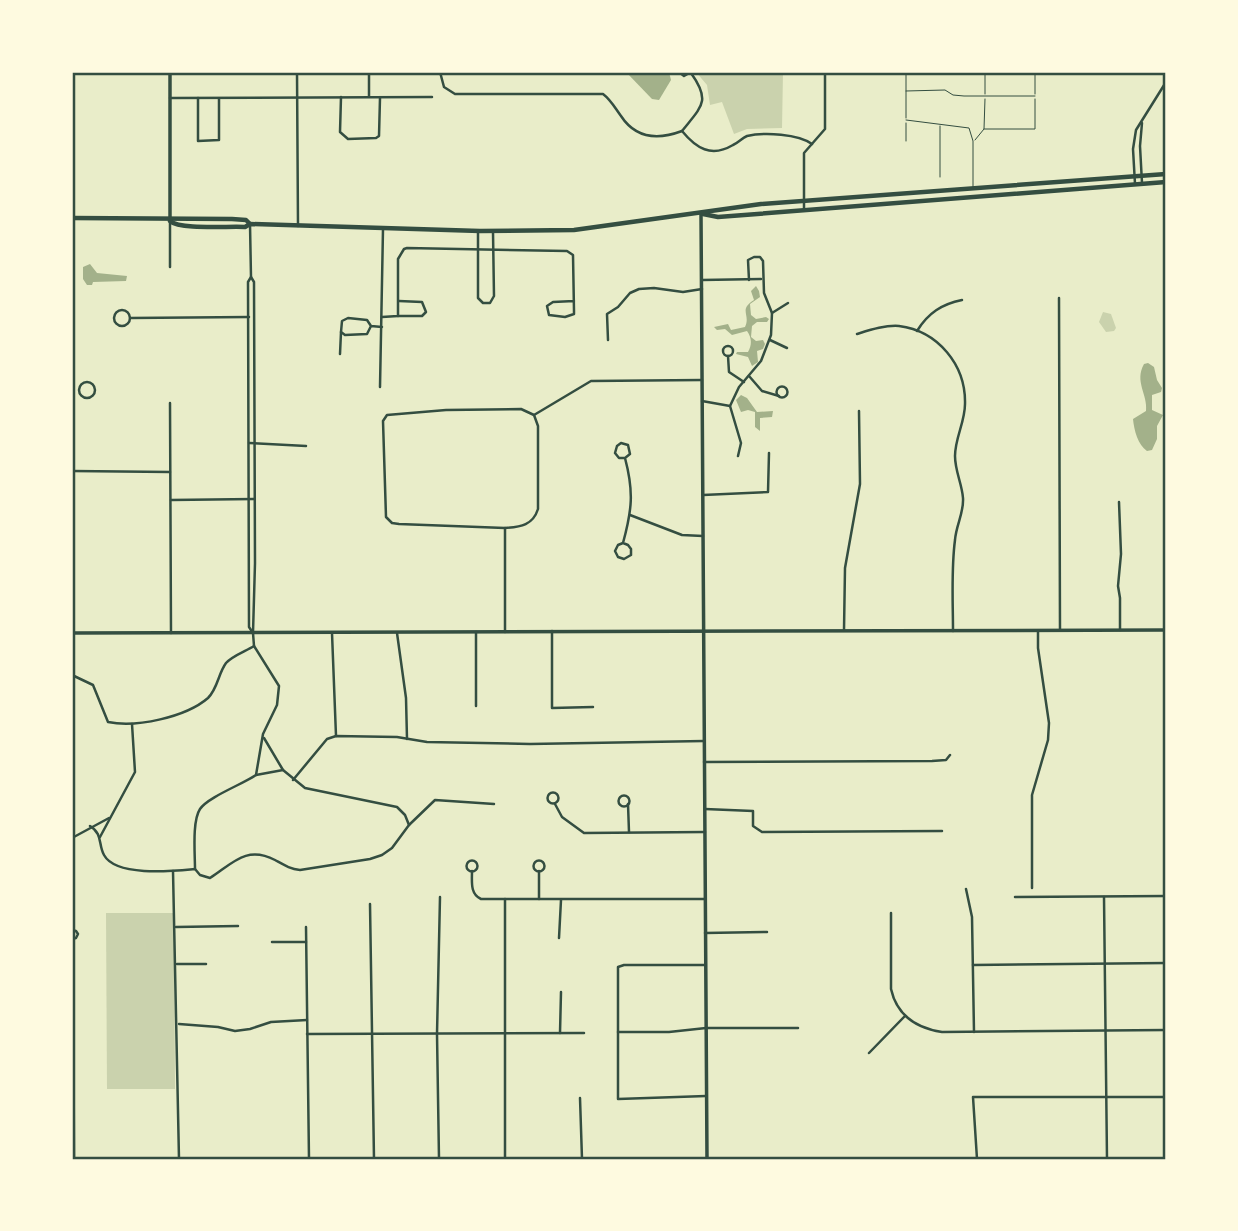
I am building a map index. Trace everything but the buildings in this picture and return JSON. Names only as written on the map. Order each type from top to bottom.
[{"type":"main road","points":[[72,218],[245,227],[250,224],[478,231],[575,230],[701,214],[719,208],[1166,174]]},
{"type":"main road","points":[[701,214],[718,217],[1166,182]]},
{"type":"main road","points":[[1033,184],[1033,192]]},
{"type":"street","points":[[170,72],[170,267]]},
{"type":"street","points":[[297,72],[298,226]]},
{"type":"street","points":[[369,72],[369,97]]},
{"type":"street","points":[[440,72],[443,87],[455,94],[603,94],[626,124],[639,133],[654,138],[681,131],[701,107],[704,99],[702,89],[691,72],[684,76],[679,72]]},
{"type":"street","points":[[804,209],[804,153],[825,129],[825,72]]},
{"type":"street","points":[[1135,184],[1136,130],[1166,82]]},
{"type":"street","points":[[341,97],[340,132],[348,139],[379,136],[380,97]]},
{"type":"street","points":[[170,98],[432,97]]},
{"type":"street","points":[[198,98],[198,141],[219,140],[219,98]]},
{"type":"street","points":[[1142,120],[1142,184]]},
{"type":"street","points":[[681,131],[695,146],[712,152],[725,150],[747,136],[799,136],[812,144]]},
{"type":"street","points":[[701,214],[706,1159]]},
{"type":"street","points":[[250,224],[251,277],[254,282],[253,633],[254,646],[279,686],[277,705],[263,736],[257,775]]},
{"type":"street","points":[[380,387],[383,228]]},
{"type":"street","points":[[478,231],[478,298],[481,302],[490,303],[494,296],[494,231]]},
{"type":"street","points":[[398,316],[398,259],[404,249],[560,250],[572,253],[574,270],[574,301],[572,316],[549,315],[547,308],[553,302],[574,301]]},
{"type":"street","points":[[738,456],[741,443],[730,406],[761,361],[770,340],[772,313],[764,293],[763,261],[760,257],[748,260],[748,280]]},
{"type":"street","points":[[251,277],[248,282],[249,626],[253,633]]},
{"type":"street","points":[[702,280],[763,279]]},
{"type":"street","points":[[608,340],[607,314],[635,290],[654,288],[683,292],[702,289]]},
{"type":"street","points":[[1059,298],[1060,631]]},
{"type":"street","points":[[382,317],[422,316],[426,312],[422,302],[398,300]]},
{"type":"street","points":[[917,331],[936,309],[962,300]]},
{"type":"street","points":[[772,313],[788,303]]},
{"type":"street","points":[[121,310],[130,318],[126,325],[121,326],[115,322],[114,317],[121,310]]},
{"type":"street","points":[[130,318],[254,317]]},
{"type":"street","points":[[340,354],[342,321],[348,318],[367,320],[371,326]]},
{"type":"street","points":[[371,326],[382,327]]},
{"type":"street","points":[[341,332],[345,335],[367,334],[371,326]]},
{"type":"street","points":[[857,334],[896,326],[917,331],[937,342],[951,357],[962,378],[965,390],[964,414],[955,457],[963,499],[955,537],[953,631]]},
{"type":"street","points":[[770,340],[786,348]]},
{"type":"street","points":[[728,356],[729,372],[744,382]]},
{"type":"street","points":[[749,376],[762,391],[779,396]]},
{"type":"street","points":[[534,415],[590,381],[702,380]]},
{"type":"street","points":[[72,395],[91,396],[94,392],[93,385],[83,383],[79,390],[80,395]]},
{"type":"street","points":[[702,401],[730,406]]},
{"type":"street","points":[[170,403],[171,633]]},
{"type":"street","points":[[521,409],[534,415],[538,426],[538,509],[531,521],[521,527],[505,528],[392,523],[386,517],[383,421],[387,415],[446,410],[521,409]]},
{"type":"street","points":[[844,631],[845,568],[860,484],[859,411]]},
{"type":"street","points":[[249,426],[254,426]]},
{"type":"street","points":[[249,443],[306,446]]},
{"type":"street","points":[[621,443],[628,445],[630,449],[630,454],[625,458],[619,458],[615,453],[621,443]]},
{"type":"street","points":[[703,495],[768,492],[769,453]]},
{"type":"street","points":[[622,543],[628,545],[631,552],[629,557],[624,559],[615,553],[622,543],[631,515],[632,488],[625,458]]},
{"type":"street","points":[[72,471],[170,472]]},
{"type":"street","points":[[171,500],[254,499]]},
{"type":"street","points":[[1119,502],[1120,630]]},
{"type":"street","points":[[631,515],[682,535],[703,536]]},
{"type":"street","points":[[505,528],[505,632]]},
{"type":"street","points":[[249,542],[255,542]]},
{"type":"street","points":[[249,549],[255,549]]},
{"type":"street","points":[[249,592],[255,592]]},
{"type":"street","points":[[249,609],[255,609]]},
{"type":"street","points":[[72,634],[1166,630]]},
{"type":"street","points":[[552,631],[552,708],[593,707]]},
{"type":"street","points":[[1032,888],[1032,795],[1048,740],[1049,723],[1038,631]]},
{"type":"street","points":[[475,706],[476,632]]},
{"type":"street","points":[[332,633],[336,736]]},
{"type":"street","points":[[397,633],[406,698],[407,739]]},
{"type":"street","points":[[72,675],[93,685],[108,722],[132,723],[178,715],[193,708],[212,693],[226,664],[254,646]]},
{"type":"street","points":[[100,837],[108,817],[135,772],[132,723]]},
{"type":"street","points":[[263,736],[283,770],[305,788],[397,807],[405,815],[409,825]]},
{"type":"street","points":[[293,780],[327,739],[336,736],[407,739],[427,743],[704,741]]},
{"type":"street","points":[[704,762],[932,761],[946,760],[950,755]]},
{"type":"street","points":[[283,770],[257,775],[209,801],[200,809],[196,826],[195,869],[200,875],[210,878],[235,859],[250,855],[265,856],[300,870],[370,859],[392,848],[409,825],[435,800],[494,804]]},
{"type":"street","points":[[1166,780],[1166,807]]},
{"type":"street","points":[[555,804],[562,817],[584,832],[705,832]]},
{"type":"street","points":[[628,804],[629,832]]},
{"type":"street","points":[[705,809],[753,811],[753,826],[762,832],[942,831]]},
{"type":"street","points":[[72,838],[108,817]]},
{"type":"street","points":[[90,827],[100,837],[103,854],[114,865],[130,870],[195,869]]},
{"type":"street","points":[[173,871],[179,1159]]},
{"type":"street","points":[[472,871],[472,890],[474,895],[481,899],[705,899]]},
{"type":"street","points":[[539,871],[539,899]]},
{"type":"street","points":[[966,889],[972,917],[974,1032]]},
{"type":"street","points":[[439,1159],[437,1034],[440,897]]},
{"type":"street","points":[[1015,897],[1166,897]]},
{"type":"street","points":[[1104,897],[1107,1159]]},
{"type":"street","points":[[505,899],[505,1159]]},
{"type":"street","points":[[559,937],[561,900]]},
{"type":"street","points":[[370,904],[374,1159]]},
{"type":"street","points":[[891,913],[891,989],[898,1008],[917,1026],[929,1030],[974,1032],[1166,1030]]},
{"type":"street","points":[[176,927],[237,926]]},
{"type":"street","points":[[306,927],[309,1159]]},
{"type":"street","points":[[72,930],[78,934],[73,939],[74,1159]]},
{"type":"street","points":[[705,933],[767,932]]},
{"type":"street","points":[[272,942],[306,942]]},
{"type":"street","points":[[973,965],[1166,963]]},
{"type":"street","points":[[177,964],[206,964]]},
{"type":"street","points":[[705,965],[618,967],[618,1099],[706,1096]]},
{"type":"street","points":[[561,992],[561,1033]]},
{"type":"street","points":[[869,1053],[905,1016]]},
{"type":"street","points":[[177,1024],[235,1031],[271,1022],[307,1020]]},
{"type":"street","points":[[618,1032],[798,1028]]},
{"type":"street","points":[[307,1034],[584,1033]]},
{"type":"street","points":[[977,1159],[973,1097],[1166,1097]]},
{"type":"street","points":[[580,1098],[582,1159]]},
{"type":"lane","points":[[906,72],[906,141]]},
{"type":"lane","points":[[973,141],[984,129],[985,72]]},
{"type":"lane","points":[[984,129],[1035,129],[1035,72]]},
{"type":"lane","points":[[906,91],[945,90],[953,95],[1035,96]]},
{"type":"lane","points":[[906,120],[969,128],[973,141],[973,196]]},
{"type":"lane","points":[[940,124],[940,177]]},
{"type":"shaded area","points":[[626,72],[669,72],[671,80],[659,100],[652,99]]},
{"type":"shaded area","points":[[696,72],[783,72],[782,128],[747,129],[734,134],[722,102],[710,105],[707,85]]},
{"type":"shaded area","points":[[90,264],[97,273],[127,276],[126,281],[93,282],[92,285],[87,285],[83,279],[83,267]]},
{"type":"shaded area","points":[[756,286],[760,297],[750,304],[751,315],[756,319],[769,319],[752,326],[751,337],[756,341],[763,340],[765,344],[763,349],[757,351],[758,362],[752,366],[748,357],[736,354],[748,352],[751,339],[747,331],[732,335],[725,329],[717,330],[714,327],[728,324],[731,330],[745,327],[747,307],[749,303],[754,300],[751,291]]},
{"type":"shaded area","points":[[1103,312],[1111,314],[1116,328],[1114,331],[1106,332],[1099,322]]},
{"type":"shaded area","points":[[1148,363],[1154,367],[1162,388],[1161,392],[1152,395],[1152,410],[1163,415],[1157,426],[1157,439],[1152,450],[1147,451],[1137,437],[1133,419],[1146,411],[1140,377],[1144,364]]},
{"type":"shaded area","points":[[741,395],[747,398],[757,412],[773,411],[772,417],[760,418],[760,431],[755,427],[755,412],[741,412],[736,400]]},
{"type":"shaded area","points":[[106,913],[174,913],[175,1089],[107,1089]]}]
